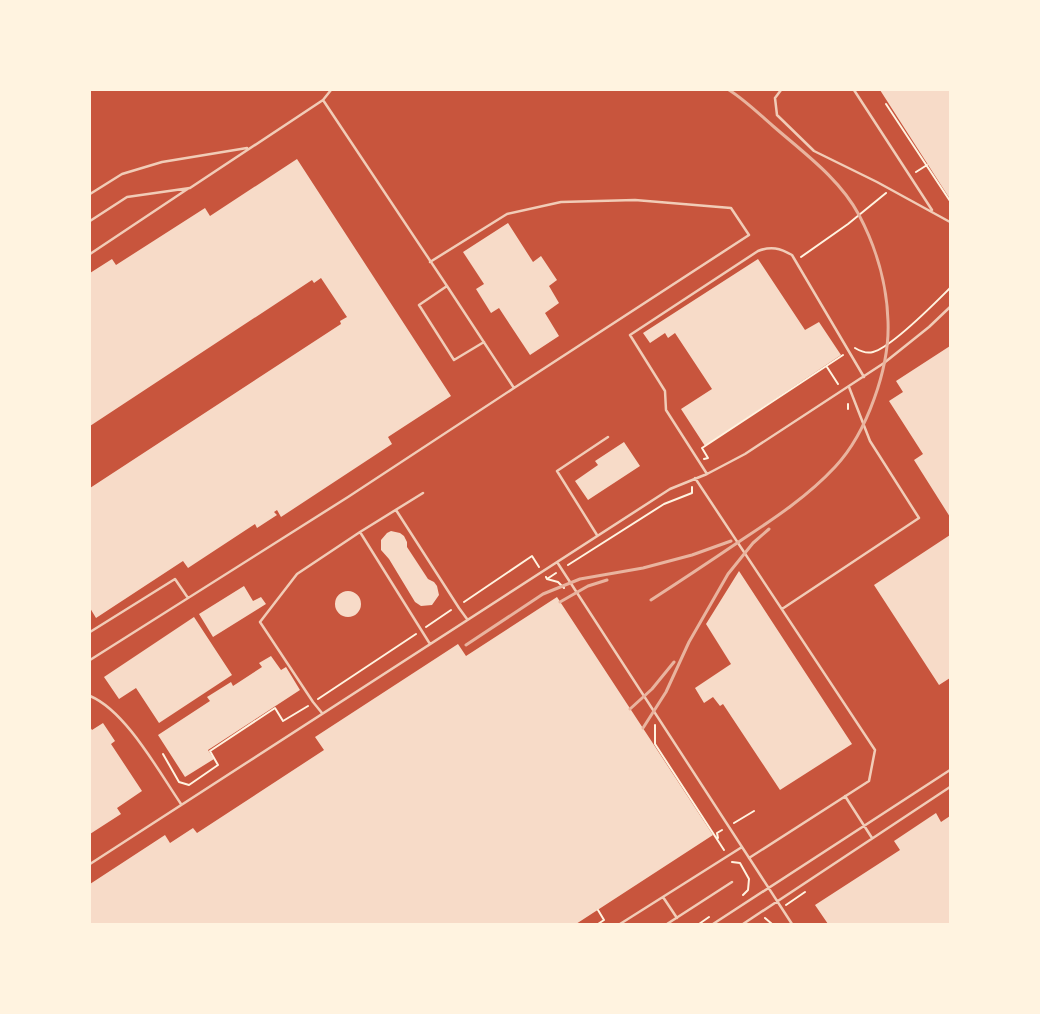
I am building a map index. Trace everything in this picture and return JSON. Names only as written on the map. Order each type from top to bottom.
[{"type":"lane","points":[[90,254],[323,100],[331,90]]},
{"type":"lane","points":[[782,90],[775,98],[777,115],[814,151],[950,222]]},
{"type":"lane","points":[[854,90],[933,212]]},
{"type":"lane","points":[[323,100],[514,388]]},
{"type":"lane","points":[[90,194],[130,171],[162,162],[250,148]]},
{"type":"lane","points":[[90,221],[127,197],[190,188]]},
{"type":"lane","points":[[90,660],[340,502],[749,235],[731,208],[635,200],[561,202],[507,214],[430,262]]},
{"type":"lane","points":[[707,474],[666,410],[665,391],[630,334],[758,251],[766,248],[776,248],[792,255],[864,377]]},
{"type":"lane","points":[[447,286],[419,304],[454,360],[484,342]]},
{"type":"lane","points":[[90,864],[670,488],[707,474],[745,454],[849,387],[929,327],[950,307]]},
{"type":"lane","points":[[782,609],[919,518],[870,441],[849,387]]},
{"type":"lane","points":[[597,535],[557,471],[608,437]]},
{"type":"lane","points":[[694,479],[875,750],[869,780],[749,858]]},
{"type":"lane","points":[[322,713],[260,622],[297,574],[360,532],[424,493]]},
{"type":"lane","points":[[396,510],[467,619]]},
{"type":"lane","points":[[360,532],[430,644]]},
{"type":"lane","points":[[556,562],[792,924]]},
{"type":"lane","points":[[90,632],[175,579],[188,598]]},
{"type":"lane","points":[[90,696],[97,699],[129,728],[181,804]]},
{"type":"lane","points":[[714,924],[950,770]]},
{"type":"lane","points":[[743,924],[950,787]]},
{"type":"lane","points":[[845,796],[872,838]]},
{"type":"lane","points":[[620,924],[742,847]]},
{"type":"lane","points":[[668,924],[732,882]]},
{"type":"lane","points":[[663,897],[677,918]]},
{"type":"path","points":[[886,104],[950,201]]},
{"type":"path","points":[[910,176],[926,165]]},
{"type":"path","points":[[800,258],[848,224],[890,190]]},
{"type":"path","points":[[698,460],[708,458],[702,448],[848,352],[853,346],[863,352],[872,352],[886,345],[929,309],[950,288]]},
{"type":"path","points":[[547,579],[664,504],[692,493],[694,479]]},
{"type":"path","points":[[163,754],[179,782],[189,785],[218,765],[210,751],[275,708],[283,721],[458,607],[532,556],[547,579],[558,582],[567,591]]},
{"type":"path","points":[[655,724],[655,744],[728,856],[733,863],[740,863],[749,880],[748,890],[741,896]]},
{"type":"path","points":[[598,910],[604,920],[598,924]]},
{"type":"path","points":[[699,924],[713,915]]},
{"type":"building","points":[[880,90],[950,90],[950,199]]},
{"type":"building","points":[[297,159],[451,396],[388,437],[392,444],[281,517],[277,510],[274,512],[277,515],[257,528],[255,524],[188,568],[183,561],[96,618],[90,608],[90,488],[341,324],[340,321],[347,317],[321,278],[314,283],[312,280],[90,426],[90,273],[112,259],[116,265],[205,208],[210,216]]},
{"type":"building","points":[[508,223],[533,262],[541,256],[557,280],[549,286],[559,303],[545,313],[559,336],[530,355],[499,308],[491,313],[476,289],[484,284],[463,252]]},
{"type":"building","points":[[758,259],[805,330],[819,322],[841,355],[705,446],[681,409],[712,389],[675,333],[668,338],[665,333],[650,343],[643,333]]},
{"type":"building","points":[[950,346],[950,517],[914,460],[923,454],[889,401],[903,392],[896,381]]},
{"type":"building","points":[[624,442],[640,466],[588,500],[575,481],[598,465],[595,461]]},
{"type":"building","points":[[391,531],[404,536],[407,547],[428,579],[437,586],[439,595],[432,605],[421,606],[415,602],[389,559],[381,550],[381,540]]},
{"type":"building","points":[[950,535],[950,678],[939,685],[874,585]]},
{"type":"building","points":[[739,571],[852,744],[780,790],[723,704],[720,706],[713,697],[704,703],[695,688],[731,664],[706,624]]},
{"type":"building","points":[[244,586],[253,601],[261,597],[266,604],[213,637],[199,614]]},
{"type":"building","points":[[348,591],[357,595],[361,604],[357,613],[348,617],[339,613],[335,604],[339,595]]},
{"type":"building","points":[[557,597],[713,835],[576,924],[90,924],[90,884],[165,835],[170,843],[193,828],[197,833],[324,750],[315,737],[458,644],[466,656]]},
{"type":"building","points":[[194,617],[232,675],[159,723],[136,688],[119,699],[104,677]]},
{"type":"building","points":[[271,656],[281,670],[286,667],[300,690],[208,750],[214,759],[185,777],[158,735],[210,701],[207,697],[231,682],[233,686],[262,667],[259,663]]},
{"type":"building","points":[[103,723],[115,741],[111,744],[142,791],[117,808],[121,814],[90,834],[90,727],[92,730]]},
{"type":"building","points":[[936,813],[941,822],[950,816],[950,924],[828,924],[815,905],[900,850],[894,841]]},
{"type":"railway","points":[[651,600],[779,515],[814,488],[835,467],[847,453],[866,418],[881,378],[888,339],[887,307],[880,266],[871,240],[851,202],[832,178],[729,90]]},
{"type":"railway","points":[[643,728],[666,692],[689,642],[728,574],[753,543],[769,529]]},
{"type":"railway","points":[[466,645],[543,594],[580,579],[643,568],[692,555],[731,541]]},
{"type":"railway","points":[[560,602],[588,586],[607,580]]},
{"type":"railway","points":[[630,709],[652,689],[674,662]]}]
